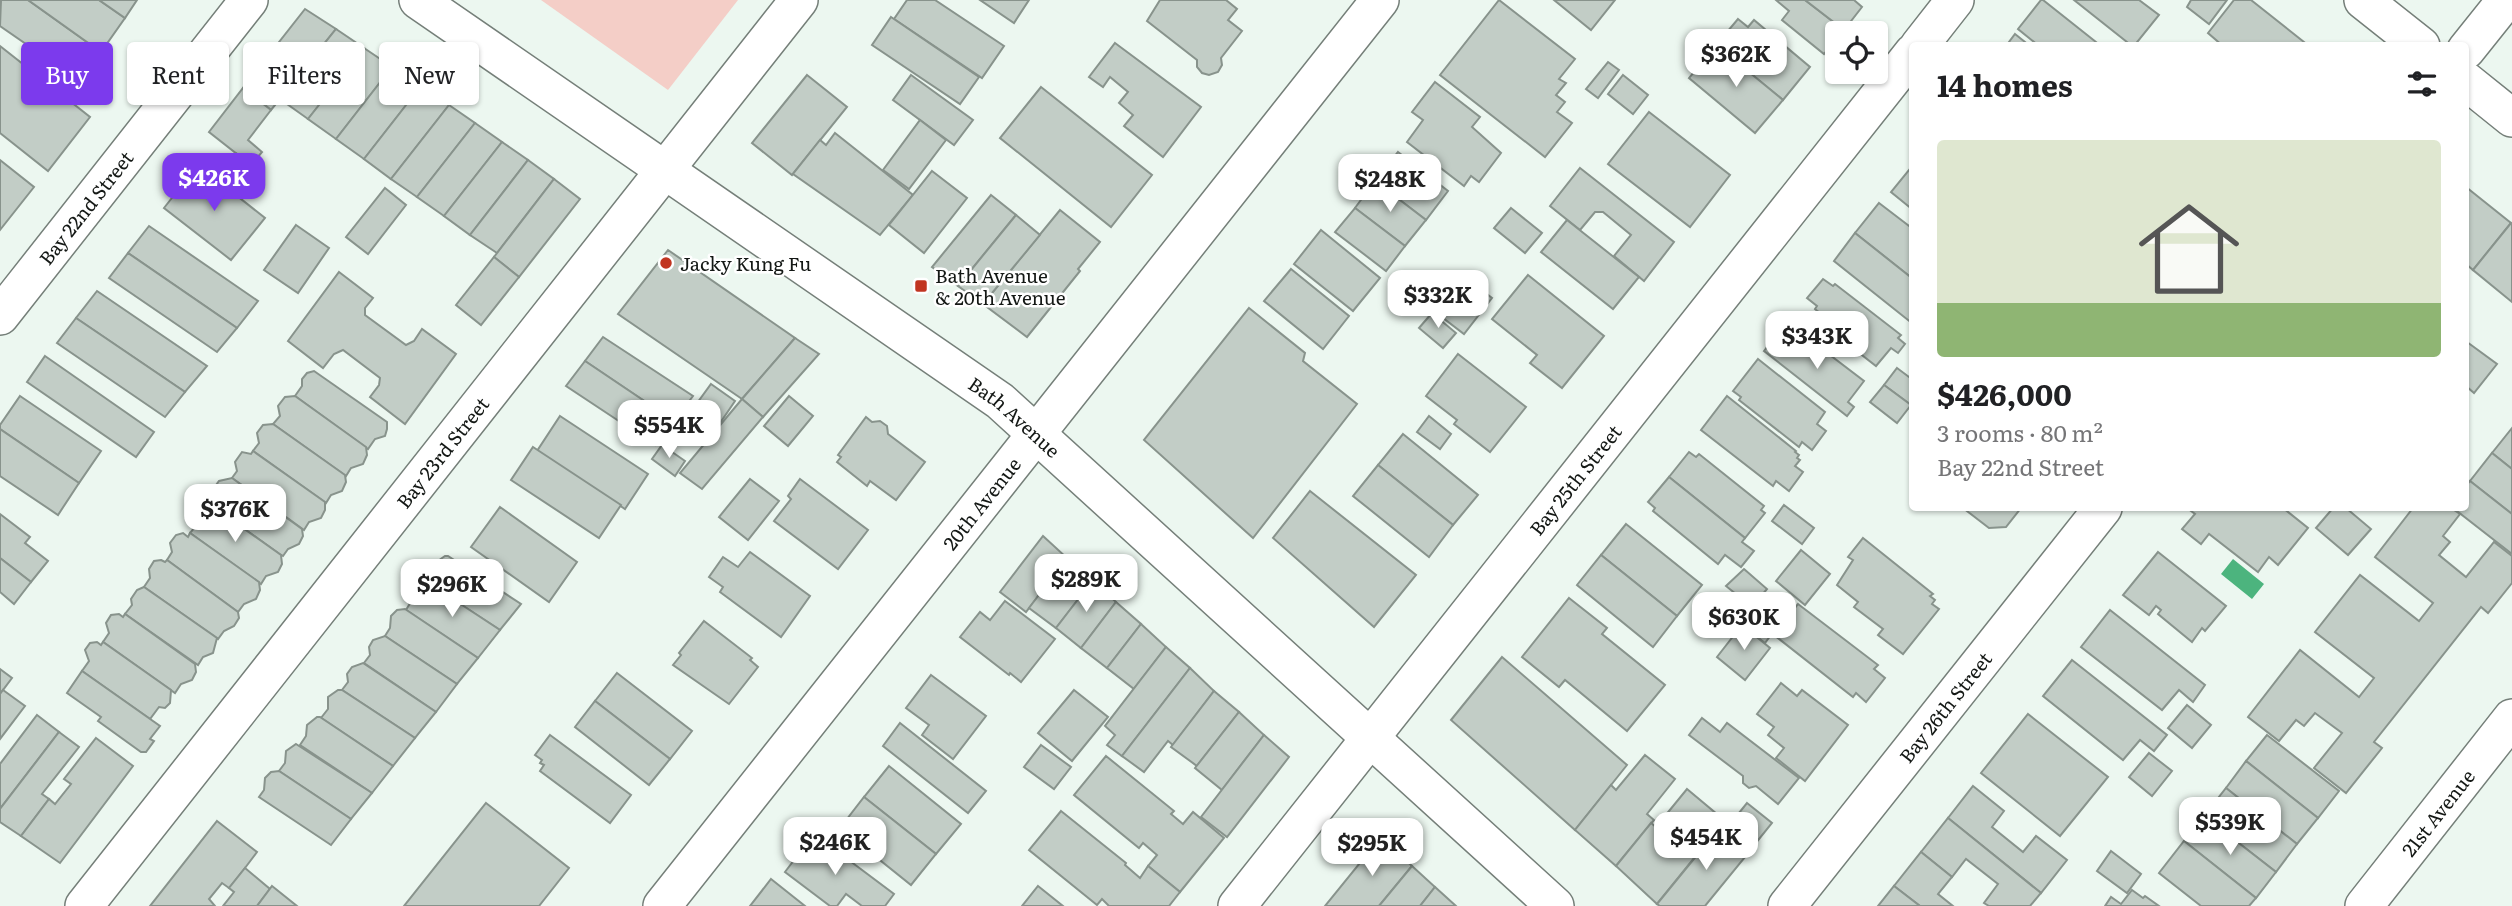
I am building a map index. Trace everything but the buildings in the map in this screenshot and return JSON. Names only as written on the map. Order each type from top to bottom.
[{"type":"street","name":"Bay 22nd Street","points":[[0,316],[249,0]]},
{"type":"street","name":"Bath Avenue","points":[[418,0],[1000,401],[1555,906]]},
{"type":"street","name":"Bay 23rd Street","points":[[85,906],[799,0]]},
{"type":"street","name":"20th Avenue","points":[[662,906],[1380,0]]},
{"type":"street","points":[[1922,42],[1955,0]]},
{"type":"street","points":[[2363,0],[2416,42]]},
{"type":"street","points":[[2469,46],[2506,0]]},
{"type":"street","name":"Bay 25th Street","points":[[1237,906],[1909,58]]},
{"type":"street","points":[[2469,83],[2512,118]]},
{"type":"street","name":"Bay 26th Street","points":[[1787,906],[2101,511]]},
{"type":"street","name":"21st Avenue","points":[[2364,906],[2512,718]]},
{"type":"shaded area","points":[[541,0],[738,0],[668,90]]},
{"type":"shaded area","points":[[2233,559],[2264,584],[2252,599],[2221,574]]},
{"type":"place","name":"Jacky Kung Fu","points":[[666,263]]},
{"type":"place","name":"Bath Avenue & 20th Avenue","points":[[921,286]]}]
